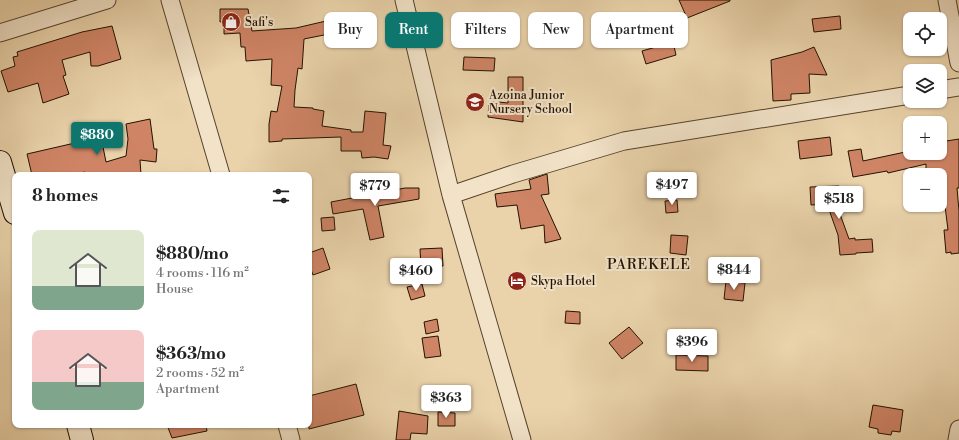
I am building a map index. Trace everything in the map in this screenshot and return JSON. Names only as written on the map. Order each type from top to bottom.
[{"type":"main road","points":[[0,162],[12,203]]},
{"type":"main road","points":[[79,428],[82,440]]},
{"type":"street","points":[[0,33],[108,0]]},
{"type":"street","points":[[170,0],[220,172]]},
{"type":"street","points":[[404,0],[451,195],[522,440]]},
{"type":"street","points":[[947,0],[959,63]]},
{"type":"street","points":[[947,89],[959,87]]},
{"type":"street","points":[[451,195],[513,174],[624,141],[903,96]]},
{"type":"street","points":[[287,428],[291,440]]},
{"type":"street","points":[[957,440],[959,429]]},
{"type":"building","points":[[679,0],[730,0],[688,18],[688,12],[684,12]]},
{"type":"building","points":[[220,9],[248,9],[252,31],[296,28],[324,21],[324,35],[304,39],[302,69],[298,68],[294,107],[313,108],[324,111],[322,126],[351,130],[351,132],[363,132],[365,111],[386,113],[383,145],[391,146],[388,159],[374,157],[362,158],[361,151],[341,151],[341,137],[282,139],[282,141],[269,142],[271,111],[277,112],[282,86],[271,85],[272,59],[246,61],[245,47],[241,47],[240,33],[224,34],[224,21],[220,22]]},
{"type":"building","points":[[840,16],[841,29],[814,32],[812,19]]},
{"type":"building","points":[[112,26],[121,59],[98,66],[91,66],[90,52],[62,60],[66,75],[63,76],[69,94],[43,103],[38,83],[8,92],[1,71],[15,66],[13,57],[18,56],[17,52],[82,32]]},
{"type":"building","points":[[814,47],[827,75],[809,74],[810,93],[791,94],[791,100],[773,101],[771,60],[802,52]]},
{"type":"building","points":[[652,48],[674,48],[676,55],[646,64],[642,51]]},
{"type":"building","points":[[464,57],[495,58],[494,71],[463,70]]},
{"type":"building","points":[[508,77],[523,77],[523,122],[488,117],[489,101],[508,103]]},
{"type":"building","points":[[150,119],[154,149],[157,149],[156,162],[140,160],[141,172],[31,172],[27,154],[101,137],[106,162],[126,156],[128,139],[126,124]]},
{"type":"building","points":[[830,137],[832,155],[800,159],[798,141]]},
{"type":"building","points":[[959,139],[959,188],[957,188],[959,211],[959,253],[951,254],[951,252],[946,253],[944,230],[948,230],[946,212],[947,212],[947,168],[926,168],[926,164],[903,168],[903,169],[888,173],[887,171],[853,177],[848,151],[861,149],[863,161],[903,152],[903,160],[947,160],[947,141]]},
{"type":"building","points":[[547,174],[549,194],[541,195],[561,239],[545,243],[544,225],[521,229],[517,205],[497,207],[495,194],[531,189],[529,180]]},
{"type":"building","points":[[839,186],[840,214],[849,239],[872,239],[873,252],[840,255],[838,235],[827,204],[811,205],[810,187]]},
{"type":"building","points":[[405,188],[419,188],[419,199],[378,206],[384,237],[370,240],[363,209],[333,214],[331,202]]},
{"type":"building","points":[[677,200],[678,212],[666,213],[665,201]]},
{"type":"building","points":[[334,217],[335,230],[322,231],[321,218]]},
{"type":"building","points":[[671,235],[688,236],[686,255],[670,253]]},
{"type":"building","points":[[323,248],[330,269],[313,275],[312,252]]},
{"type":"building","points":[[442,248],[443,266],[421,267],[420,249]]},
{"type":"building","points":[[726,281],[745,283],[743,301],[724,299]]},
{"type":"building","points":[[422,284],[425,296],[411,300],[407,287]]},
{"type":"building","points":[[566,311],[580,312],[580,324],[565,323]]},
{"type":"building","points":[[437,319],[439,331],[426,334],[424,322]]},
{"type":"building","points":[[629,327],[643,343],[622,359],[609,343]]},
{"type":"building","points":[[438,336],[441,356],[425,358],[422,338]]},
{"type":"building","points":[[676,355],[708,356],[708,371],[676,370]]},
{"type":"building","points":[[356,384],[364,415],[309,429],[312,428],[312,395]]},
{"type":"building","points":[[873,405],[903,410],[900,432],[892,431],[891,435],[878,433],[878,429],[869,427]]},
{"type":"building","points":[[399,411],[428,416],[427,434],[411,433],[410,440],[396,440]]},
{"type":"building","points":[[438,412],[455,413],[455,426],[438,426]]},
{"type":"building","points":[[168,428],[206,428],[207,431],[172,438]]},
{"type":"place","name":"Safi's","points":[[231,22]]},
{"type":"place","name":"Azoina Junior Nursery School","points":[[475,102]]},
{"type":"place","name":"Skypa Hotel","points":[[517,281]]},
{"type":"district","name":"PAREKELE","points":[[649,265]]}]
